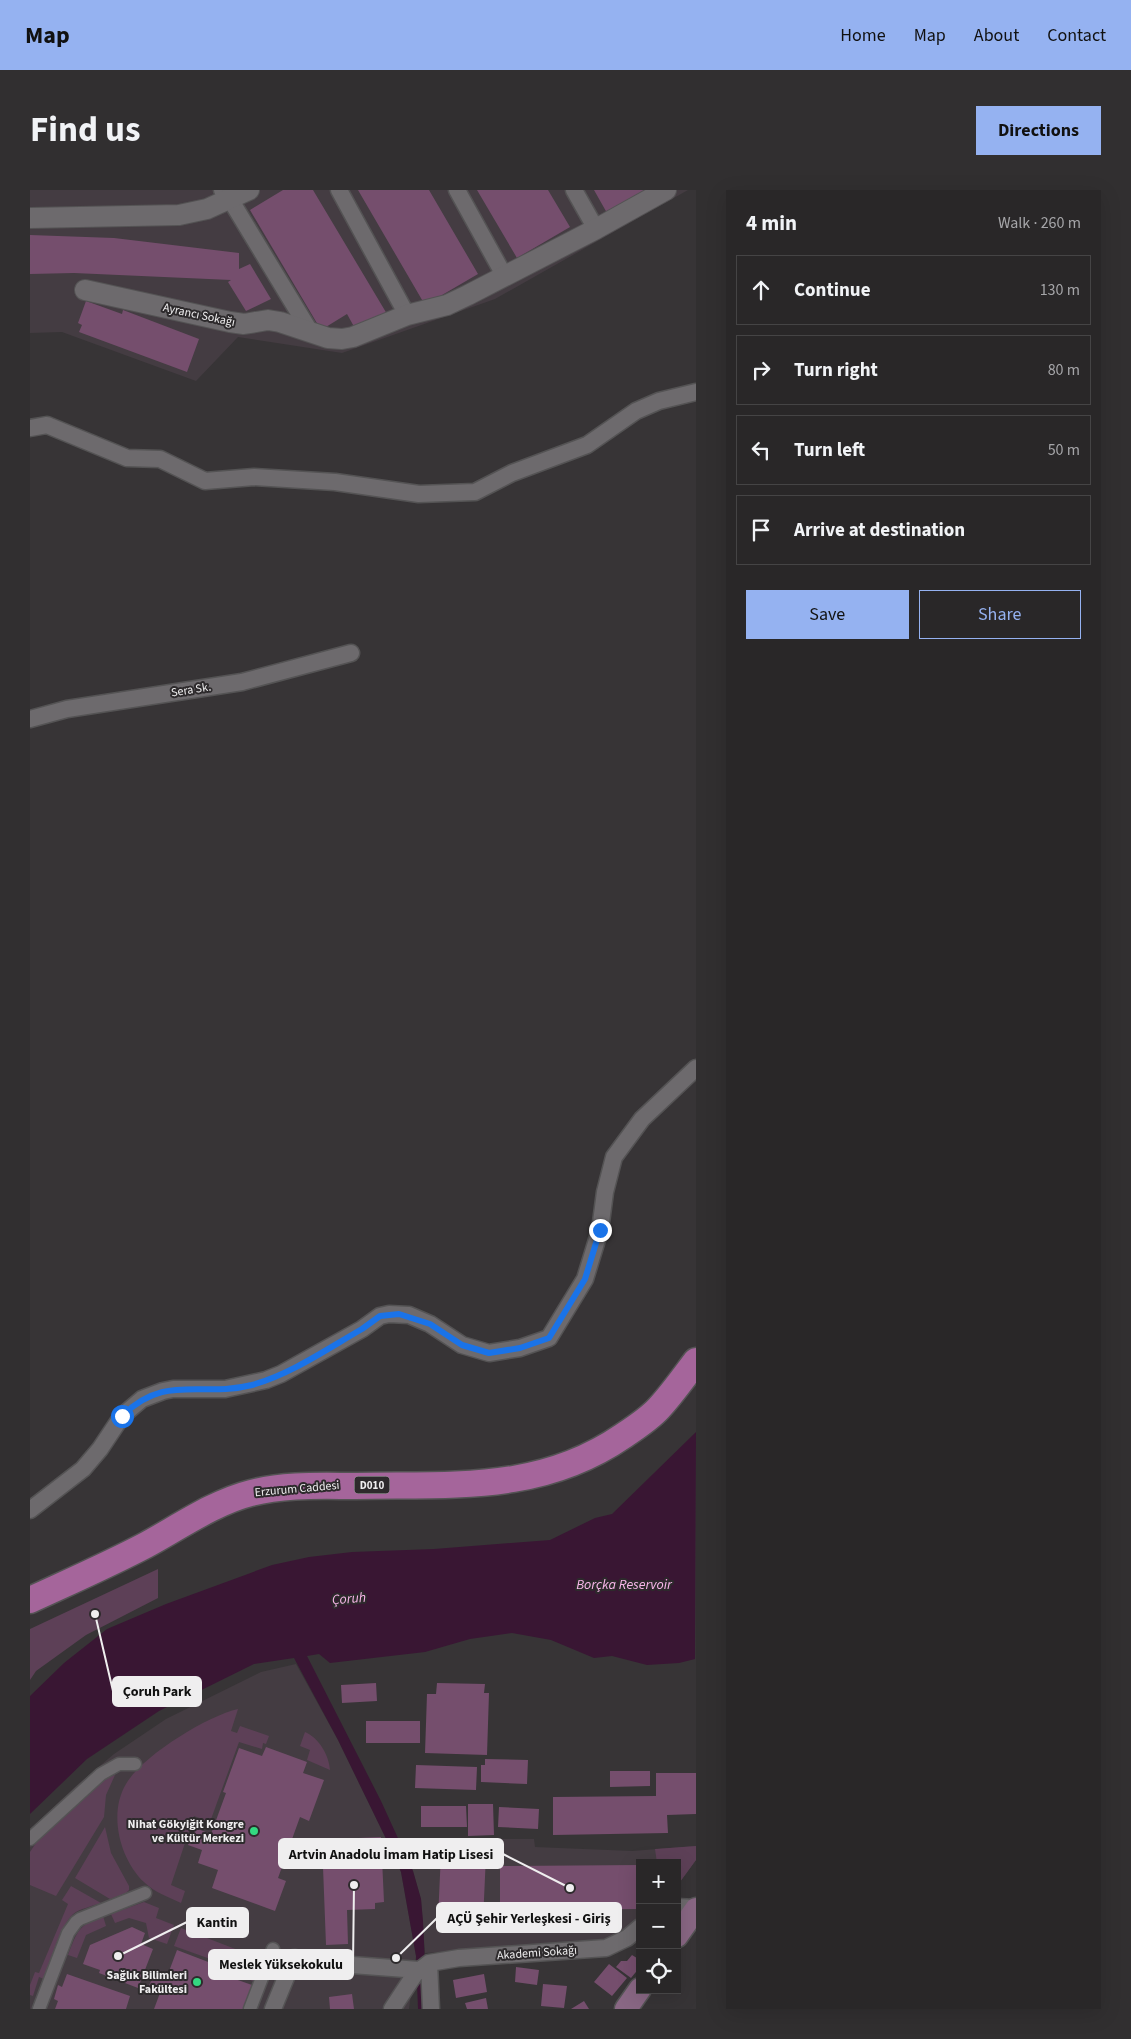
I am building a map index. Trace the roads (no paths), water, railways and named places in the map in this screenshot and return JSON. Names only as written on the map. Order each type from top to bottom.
[{"type":"main road","name":"Erzurum Caddesi","points":[[30,1600],[134,1551],[221,1504],[249,1493],[312,1486],[470,1484],[520,1479],[561,1469],[607,1447],[658,1410],[696,1361]]},
{"type":"main road","points":[[681,1930],[696,1908]]},
{"type":"main road","points":[[626,2009],[636,1994]]},
{"type":"street","points":[[30,218],[179,215],[206,209],[226,194],[249,190]]},
{"type":"street","points":[[339,190],[407,315]]},
{"type":"street","points":[[458,190],[505,277]]},
{"type":"street","points":[[574,190],[596,229]]},
{"type":"street","name":"Ayrancı Sokağı","points":[[85,290],[230,322],[244,324],[268,320],[280,322],[328,338],[342,339],[353,337],[407,315],[448,305],[596,229],[666,190]]},
{"type":"street","points":[[226,194],[311,333]]},
{"type":"street","points":[[30,428],[47,425],[126,458],[160,459],[205,481],[254,477],[335,482],[419,494],[475,492],[512,473],[587,445],[636,411],[659,401],[696,392]]},
{"type":"street","name":"Sera Sk.","points":[[30,719],[67,709],[242,682],[351,653]]},
{"type":"street","points":[[30,1510],[84,1469],[122,1416],[142,1399],[174,1389],[225,1389],[266,1380],[281,1374],[362,1329],[380,1316],[390,1314],[409,1315],[430,1324],[462,1345],[489,1353],[520,1348],[549,1338],[585,1279],[600,1230],[605,1192],[614,1157],[642,1119],[696,1068]]},
{"type":"street","points":[[30,1839],[101,1774],[119,1764],[135,1764]]},
{"type":"street","points":[[39,2009],[68,1933],[76,1922],[145,1893]]},
{"type":"street","points":[[681,1907],[696,1908]]},
{"type":"street","name":"Akademi Sokağı","points":[[273,2009],[294,1958],[326,1963],[424,1966],[458,1958],[606,1948],[627,1938],[636,1930]]},
{"type":"street","points":[[250,2009],[273,1949]]},
{"type":"street","points":[[392,2009],[424,1966]]},
{"type":"street","points":[[424,1966],[431,2009]]},
{"type":"water","name":"Borçka Reservoir","points":[[696,1432],[695,1659],[679,1663],[647,1665],[612,1656],[594,1658],[551,1640],[512,1633],[470,1639],[425,1652],[330,1663],[319,1654],[307,1656],[381,1801],[413,1871],[421,1899],[427,2009],[418,2009],[416,1956],[401,1872],[338,1740],[294,1658],[254,1664],[159,1711],[87,1759],[30,1814],[30,1696],[64,1663],[107,1629],[166,1604],[272,1565],[309,1557],[352,1552],[434,1549],[550,1540],[595,1518],[612,1514]]},
{"type":"place","name":"Çoruh Park","points":[[95,1614]]},
{"type":"place","name":"Nihat Gökyiğit Kongre ve Kültür Merkezi","points":[[254,1831]]},
{"type":"place","name":"Meslek Yüksekokulu","points":[[354,1885]]},
{"type":"place","name":"Artvin Anadolu İmam Hatip Lisesi","points":[[570,1888]]},
{"type":"place","name":"Kantin","points":[[118,1956]]},
{"type":"place","name":"AÇÜ Şehir Yerleşkesi - Giriş","points":[[396,1958]]},
{"type":"place","name":"Sağlık Bilimleri Fakültesi","points":[[197,1982]]},
{"type":"water label","name":"Çoruh","points":[[349,1599]]}]
